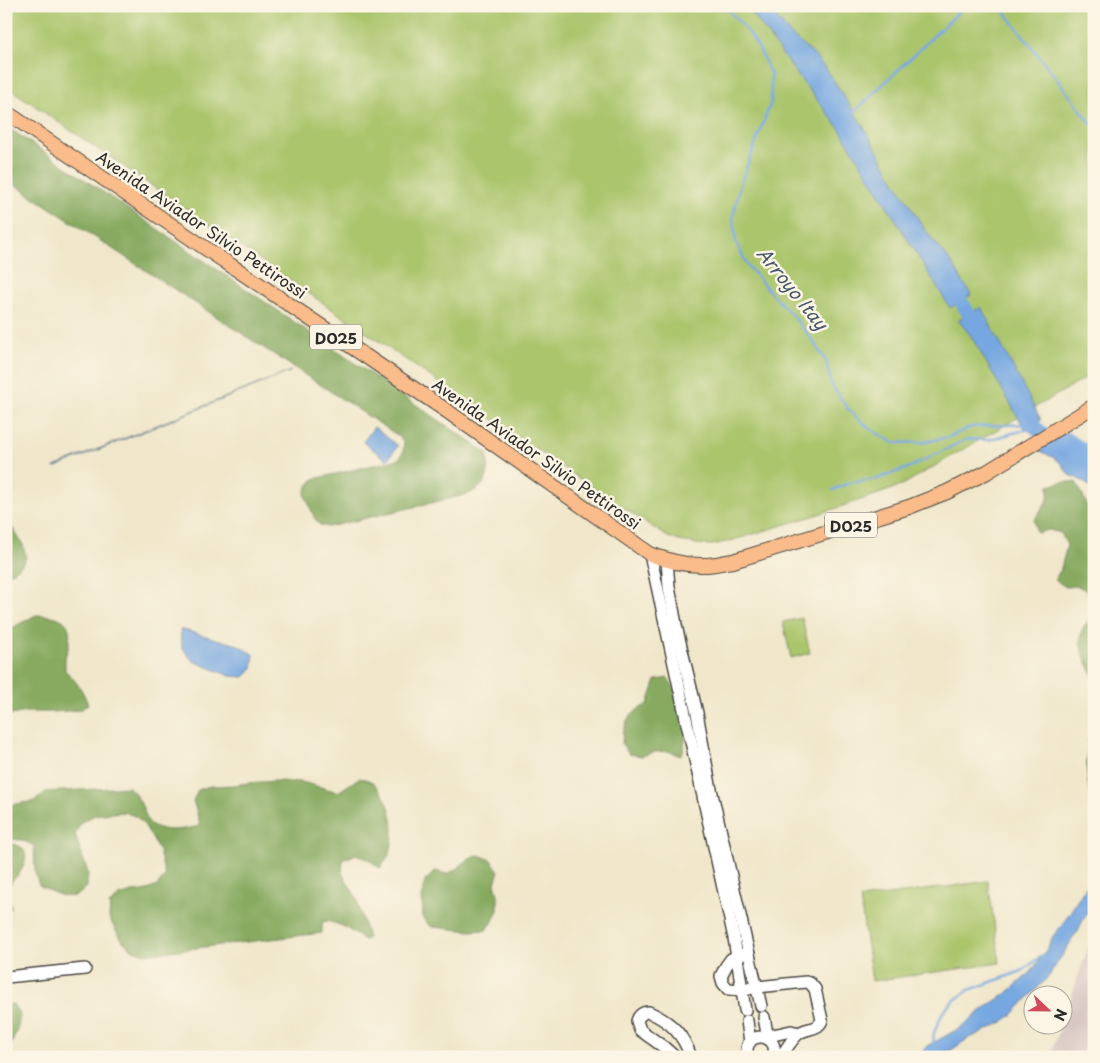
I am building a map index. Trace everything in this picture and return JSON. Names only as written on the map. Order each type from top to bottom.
[{"type":"main road","name":"Avenida Aviador Silvio Pettirossi","points":[[6,112],[447,411],[650,554],[667,560],[683,564],[705,565],[733,561],[909,507],[948,492],[987,472],[1094,406]]},
{"type":"street","points":[[650,554],[686,713],[749,952],[769,1040],[775,1048],[775,1056]]},
{"type":"street","points":[[667,560],[669,587],[677,630],[710,785],[714,822],[750,1042],[747,1049],[748,1057]]},
{"type":"street","points":[[749,952],[731,959],[726,966],[721,976],[722,983],[728,989],[742,990],[806,982],[813,985],[815,989],[822,1020],[820,1025],[799,1033],[775,1056]]},
{"type":"street","points":[[6,977],[86,969]]},
{"type":"street","points":[[675,1057],[640,1030],[637,1021],[638,1017],[646,1012],[654,1014],[680,1034],[691,1057]]},
{"type":"street","points":[[769,1040],[773,1035],[791,1031],[799,1033]]},
{"type":"street","points":[[750,1042],[756,1038],[764,1037],[769,1040]]},
{"type":"shaded area","points":[[1094,931],[1094,1057],[1050,1057],[1057,1036],[1072,1036],[1072,994]]},
{"type":"green space","points":[[6,6],[1094,6],[1094,373],[904,484],[887,491],[730,541],[712,545],[679,541],[668,537],[599,492],[6,86]]},
{"type":"green space","points":[[6,126],[487,453],[488,474],[481,487],[461,496],[328,527],[320,525],[315,519],[305,495],[307,487],[314,479],[399,459],[403,452],[404,443],[400,437],[6,179]]},
{"type":"green space","points":[[1062,482],[1076,482],[1087,505],[1089,518],[1094,528],[1094,608],[1090,605],[1089,592],[1078,586],[1066,587],[1055,580],[1061,568],[1067,545],[1061,533],[1049,530],[1037,533],[1034,521],[1048,499],[1049,486]]},
{"type":"green space","points":[[6,513],[9,514],[12,527],[23,545],[26,558],[18,568],[6,575]]},
{"type":"green space","points":[[36,615],[56,617],[66,623],[70,634],[65,658],[65,670],[79,686],[88,704],[80,710],[26,712],[6,716],[6,631]]},
{"type":"green space","points":[[802,618],[810,653],[791,658],[783,622]]},
{"type":"green space","points":[[1094,618],[1094,678],[1082,651],[1080,638],[1085,625]]},
{"type":"green space","points":[[668,678],[675,690],[686,736],[683,751],[680,756],[668,751],[654,752],[642,756],[629,754],[622,744],[623,731],[628,719],[637,710],[648,704],[656,680]]},
{"type":"green space","points":[[1094,686],[1094,803],[1089,790],[1087,761]]},
{"type":"green space","points":[[359,778],[373,782],[382,793],[390,810],[393,828],[389,855],[380,868],[356,854],[343,860],[342,873],[356,897],[368,938],[364,940],[340,925],[323,921],[322,933],[146,954],[133,950],[123,941],[109,918],[110,904],[119,896],[145,891],[157,886],[165,876],[159,851],[145,826],[137,817],[124,812],[110,813],[95,815],[81,822],[75,834],[88,873],[87,887],[73,896],[58,894],[39,885],[35,873],[34,846],[22,840],[6,839],[6,808],[10,805],[35,801],[45,792],[129,787],[134,792],[148,821],[159,828],[173,830],[200,826],[193,801],[198,790],[210,786],[275,781],[302,782],[338,792]]},
{"type":"green space","points":[[9,844],[20,847],[25,853],[23,867],[9,888],[11,909],[6,906],[6,884],[12,868],[9,861],[6,861],[6,846]]},
{"type":"green space","points":[[479,855],[491,860],[499,871],[495,883],[498,895],[498,910],[492,923],[486,930],[472,931],[432,927],[423,919],[422,894],[425,881],[435,871],[447,874],[457,869],[467,860]]},
{"type":"green space","points":[[988,881],[1000,963],[872,981],[860,899]]},
{"type":"green space","points":[[7,1004],[13,1004],[20,1015],[14,1039],[10,1046],[6,1047]]},
{"type":"water","points":[[746,6],[769,6],[793,37],[812,53],[827,70],[865,129],[925,230],[951,262],[971,295],[950,308],[839,128]]},
{"type":"water","points":[[981,307],[1041,420],[1026,431],[971,336],[958,320]]},
{"type":"water","points":[[291,371],[54,468],[54,467]]},
{"type":"water","points":[[374,427],[398,446],[387,460],[363,442]]},
{"type":"water","points":[[1064,434],[1094,453],[1094,489],[1068,474],[1062,464],[1056,459],[1037,449]]},
{"type":"water","points":[[180,629],[238,645],[254,655],[252,669],[244,677],[230,676],[193,661],[182,648]]},
{"type":"water","points":[[1094,877],[1094,901],[1075,935],[1049,976],[1040,986],[1022,986],[1022,1004],[1012,1015],[1003,1022],[969,1038],[944,1057],[918,1057],[927,1046],[960,1028],[1006,994],[1031,972]]},
{"type":"waterway","name":"Arroyo Itay","points":[[725,6],[749,33],[771,75],[771,102],[740,185],[733,217],[736,242],[747,265],[794,317],[814,343],[826,361],[831,384],[848,409],[870,429],[894,443],[925,442],[949,437],[971,427],[1023,424]]},
{"type":"waterway","points":[[852,114],[965,6]]},
{"type":"waterway","points":[[1000,6],[1094,127]]},
{"type":"waterway","name":"Arroyo Itay","points":[[951,285],[978,329]]},
{"type":"waterway","name":"Arroyo Itay","points":[[1024,411],[1030,423],[1051,440],[1064,438],[1094,456]]},
{"type":"waterway","points":[[833,490],[849,483],[877,479],[908,468],[967,439],[988,440],[1035,427]]},
{"type":"waterway","name":"Arroyo Itay","points":[[933,1045],[934,1032],[943,1012],[952,1002],[969,990],[1022,971],[1043,955]]}]
